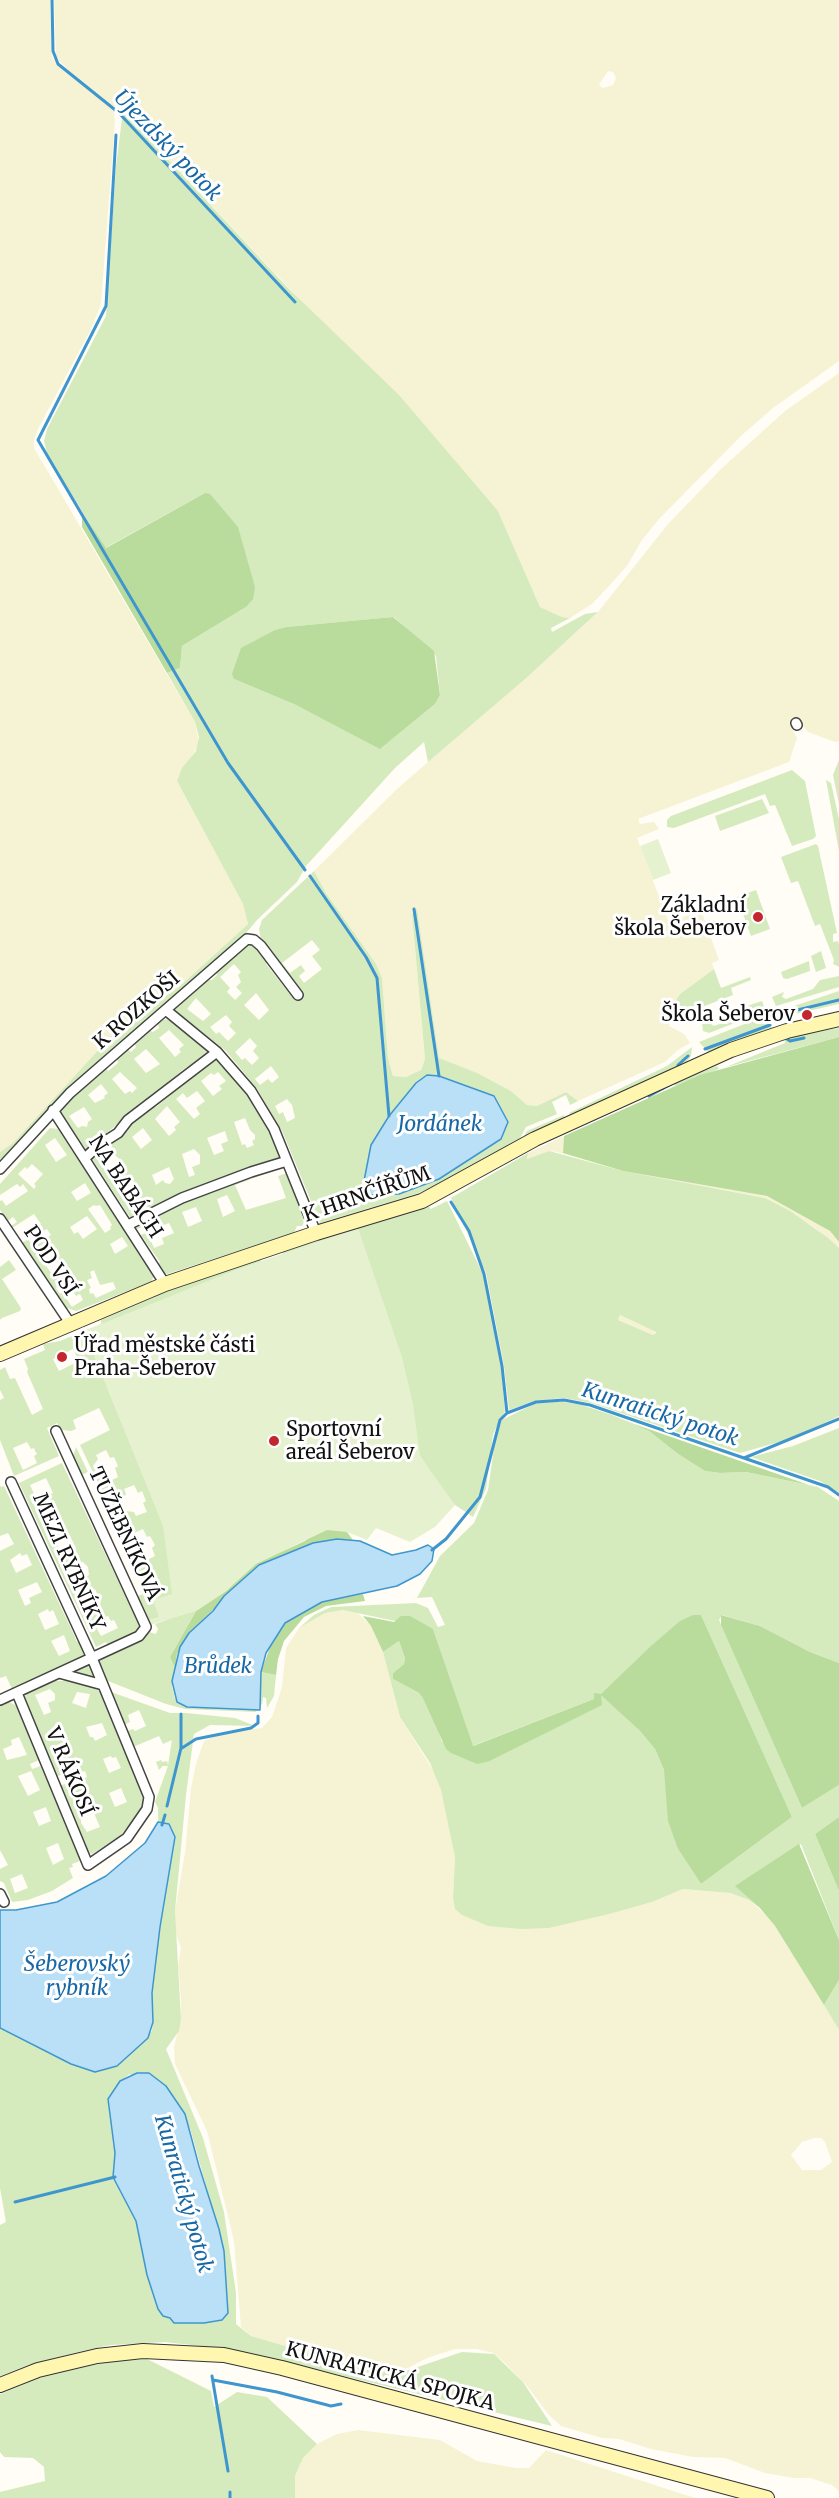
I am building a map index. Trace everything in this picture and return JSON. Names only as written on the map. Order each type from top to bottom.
[{"type":"street","name":"K ROZKOŠI","points":[[0,1169],[53,1110],[167,1011],[174,1002],[249,939],[261,946],[298,995]]},
{"type":"street","points":[[167,1011],[217,1052],[251,1091],[270,1123],[316,1233]]},
{"type":"street","name":"K HRNČÍŘŮM","points":[[0,1354],[165,1284],[431,1197],[535,1139],[731,1050],[787,1030],[839,1019]]},
{"type":"street","points":[[85,1158],[99,1145],[118,1133],[128,1120],[217,1052]]},
{"type":"street","name":"NA BABÁCH","points":[[53,1110],[165,1284]]},
{"type":"street","points":[[128,1225],[182,1198],[286,1161]]},
{"type":"street","name":"POD VSÍ","points":[[0,1220],[70,1323]]},
{"type":"street","name":"TUŽEBNÍKOVÁ","points":[[56,1431],[146,1623],[145,1630],[139,1636],[92,1658]]},
{"type":"street","name":"MEZI RYBNÍKY","points":[[11,1482],[92,1658],[148,1797],[147,1809],[127,1838],[88,1865]]},
{"type":"street","name":"MEZI RYBNÍKY","points":[[0,1700],[92,1658]]},
{"type":"street","points":[[59,1673],[103,1685]]},
{"type":"street","name":"V RÁKOSÍ","points":[[17,1693],[88,1865]]},
{"type":"street","name":"KUNRATICKÁ SPOJKA","points":[[0,2385],[38,2370],[97,2356],[143,2351],[224,2355],[282,2368],[767,2498]]},
{"type":"shaded area","points":[[0,0],[50,0],[52,58],[67,69],[56,57],[54,0],[839,0],[839,361],[773,408],[742,435],[659,519],[642,540],[627,566],[608,587],[592,604],[570,618],[562,617],[540,607],[498,511],[123,111],[113,105],[115,121],[101,304],[91,329],[38,429],[34,448],[195,722],[199,744],[177,781],[243,904],[248,924],[180,986],[114,1033],[13,1143],[0,1152]],"holes":[[[608,71],[613,72],[616,78],[613,85],[603,88],[599,85]]]},
{"type":"shaded area","points":[[839,373],[839,741],[835,742],[808,732],[799,721],[791,726],[797,738],[789,762],[638,819],[640,824],[654,822],[659,829],[637,838],[669,923],[701,910],[719,960],[712,963],[714,969],[680,994],[675,1002],[669,1026],[684,1034],[690,1043],[665,1062],[578,1101],[566,1092],[537,1106],[527,1105],[511,1091],[439,1058],[417,910],[412,914],[425,1059],[421,1070],[406,1077],[393,1076],[388,1058],[382,978],[376,964],[326,893],[314,871],[397,789],[598,612],[668,524],[722,468],[785,411]]},
{"type":"shaded area","points":[[564,1136],[563,1153],[623,1171],[549,1151],[527,1159],[528,1153]]},
{"type":"shaded area","points":[[623,1171],[767,1196],[830,1231],[839,1242],[839,1248],[814,1227],[765,1198]]},
{"type":"shaded area","points":[[620,1315],[656,1332],[653,1335],[618,1320]]},
{"type":"shaded area","points":[[343,1610],[358,1613],[371,1626],[383,1652],[400,1717],[436,1775],[445,1802],[455,1857],[453,1898],[455,1909],[589,1917],[652,1902],[683,1889],[730,1893],[749,1900],[775,1926],[828,2011],[839,2030],[839,2491],[832,2485],[810,2478],[765,2473],[725,2458],[693,2457],[651,2449],[561,2426],[549,2415],[527,2386],[493,2353],[477,2349],[455,2349],[427,2358],[404,2370],[389,2373],[354,2366],[251,2336],[241,2327],[234,2241],[207,2131],[175,2064],[174,2047],[181,2019],[178,1965],[181,1948],[175,1931],[175,1911],[185,1853],[191,1788],[204,1741],[222,1733],[262,1728],[272,1717],[282,1687],[286,1648],[299,1628],[325,1613]],"holes":[[[821,2138],[825,2142],[832,2162],[821,2170],[802,2170],[791,2155],[802,2142]]]},
{"type":"shaded area","points":[[358,2430],[440,2440],[477,2461],[516,2468],[529,2468],[546,2450],[695,2498],[295,2498],[295,2476],[303,2458],[317,2444],[337,2434]]},
{"type":"green space","points":[[123,111],[288,288],[399,395],[498,511],[540,607],[562,617],[570,618],[551,628],[552,632],[585,614],[598,612],[525,679],[428,762],[424,742],[395,768],[306,866],[297,882],[257,920],[238,943],[0,1165],[0,1152],[13,1143],[114,1033],[180,986],[248,924],[243,904],[177,781],[182,768],[196,751],[199,737],[195,722],[167,673],[180,668],[182,646],[246,607],[205,493],[105,548],[48,457],[44,441],[47,429],[106,316],[116,166]],"holes":[[[394,617],[436,656],[440,695],[435,704],[381,748],[296,705],[234,679],[275,630],[286,627]]]},
{"type":"green space","points":[[205,493],[210,494],[238,527],[255,587],[253,599],[246,607],[182,646],[180,668],[167,673],[82,527],[82,512],[106,548]]},
{"type":"green space","points":[[393,617],[434,651],[440,695],[435,704],[380,749],[296,705],[234,679],[232,674],[241,648],[275,630]]},
{"type":"green space","points":[[839,760],[839,804],[833,775]]},
{"type":"green space","points":[[792,770],[805,781],[816,836],[813,839],[792,846],[775,805],[770,806],[765,794],[674,828],[667,827],[667,820],[671,816]]},
{"type":"green space","points":[[826,780],[831,783],[839,819],[839,851]]},
{"type":"green space","points":[[762,799],[769,813],[720,831],[715,816]]},
{"type":"green space","points":[[658,839],[671,873],[653,880],[640,846]]},
{"type":"green space","points":[[816,844],[837,933],[833,934],[833,942],[838,941],[839,945],[839,967],[833,964],[834,960],[820,924],[815,926],[798,881],[791,883],[781,857]]},
{"type":"green space","points":[[314,871],[326,893],[376,964],[382,978],[388,1058],[393,1076],[406,1077],[421,1070],[425,1059],[412,914],[417,909],[439,1058],[477,1073],[511,1091],[527,1105],[537,1106],[566,1092],[578,1101],[570,1105],[566,1095],[552,1102],[557,1114],[526,1127],[520,1138],[438,1185],[416,1194],[320,1223],[283,1133],[258,1090],[226,1051],[173,1009],[205,980],[212,980],[217,975],[215,970],[244,946],[250,944],[254,944],[268,961],[266,964],[292,997],[302,993],[261,940],[259,929],[262,920]],"holes":[[[312,940],[320,950],[312,956],[322,969],[304,983],[299,976],[305,971],[301,965],[290,973],[282,963]],[[234,964],[241,972],[238,975],[241,982],[236,987],[242,993],[235,1000],[227,992],[230,988],[220,977]],[[256,993],[269,1010],[259,1020],[244,1005]],[[196,998],[211,1014],[203,1021],[187,1009]],[[226,1015],[232,1022],[229,1026],[236,1033],[228,1041],[219,1032],[216,1034],[210,1027]],[[250,1038],[257,1046],[253,1051],[259,1058],[252,1065],[245,1058],[242,1060],[235,1052]],[[271,1066],[279,1077],[272,1083],[268,1079],[260,1085],[255,1079]],[[287,1099],[292,1105],[295,1118],[287,1122],[283,1112],[279,1114],[275,1106]]]},
{"type":"green space","points":[[756,890],[770,929],[751,936],[737,897]]},
{"type":"green space","points":[[821,951],[826,968],[816,972],[811,956]]},
{"type":"green space","points":[[809,961],[810,971],[787,979],[783,978],[781,972]]},
{"type":"green space","points":[[714,969],[721,988],[750,977],[751,980],[731,988],[733,995],[673,1016],[675,1002],[680,994]]},
{"type":"green space","points":[[839,976],[839,987],[776,1006],[772,997],[784,992],[782,997],[786,999],[813,989],[820,980]]},
{"type":"green space","points":[[839,991],[839,1004],[781,1017],[778,1015],[779,1011]]},
{"type":"green space","points":[[762,1001],[765,1009],[763,1012],[709,1033],[703,1031],[702,1023],[711,1020],[714,1026],[742,1016],[747,1006]]},
{"type":"green space","points":[[765,1016],[773,1030],[709,1053],[699,1042]]},
{"type":"green space","points":[[166,1019],[173,1022],[207,1048],[208,1056],[206,1054],[200,1058],[202,1061],[198,1060],[184,1069],[86,1150],[62,1113],[59,1114],[59,1108],[104,1067],[108,1071],[118,1063],[117,1059],[128,1049],[131,1052],[136,1047],[134,1042],[148,1030],[153,1032],[159,1028],[157,1023]],"holes":[[[169,1030],[184,1045],[179,1049],[181,1052],[175,1057],[159,1038]],[[146,1049],[160,1064],[146,1073],[134,1059]],[[120,1072],[137,1088],[132,1093],[130,1091],[125,1094],[112,1079]],[[101,1084],[108,1093],[104,1096],[105,1098],[95,1103],[88,1095]],[[84,1107],[92,1119],[88,1122],[87,1127],[78,1128],[69,1116]]]},
{"type":"green space","points":[[839,1028],[839,1037],[726,1067],[785,1043],[784,1036]]},
{"type":"green space","points":[[839,1037],[839,1242],[830,1231],[767,1196],[623,1171],[563,1153],[564,1136],[700,1075]]},
{"type":"green space","points":[[692,1047],[691,1056],[685,1064],[571,1116],[569,1113],[667,1066]]},
{"type":"green space","points":[[216,1058],[250,1097],[253,1106],[273,1137],[280,1159],[262,1166],[260,1163],[164,1202],[154,1210],[150,1209],[131,1219],[92,1159],[128,1130],[127,1125],[151,1106],[156,1107]],"holes":[[[218,1072],[226,1081],[219,1086],[222,1089],[213,1096],[201,1081],[211,1073],[214,1075]],[[197,1091],[205,1101],[196,1108],[200,1114],[194,1119],[176,1099],[183,1093],[187,1098]],[[167,1106],[180,1122],[169,1136],[155,1119]],[[245,1118],[255,1135],[252,1141],[254,1145],[247,1148],[245,1144],[242,1145],[234,1122]],[[143,1128],[152,1140],[141,1149],[132,1137]],[[225,1131],[228,1141],[221,1144],[224,1151],[214,1155],[207,1138]],[[194,1149],[200,1155],[200,1164],[192,1167],[195,1175],[189,1177],[182,1154]],[[110,1151],[123,1162],[118,1165],[120,1169],[111,1176],[100,1157]],[[169,1167],[174,1179],[170,1184],[163,1180],[156,1185],[152,1175]],[[131,1180],[141,1196],[131,1203],[120,1187]]]},
{"type":"green space","points":[[717,1066],[719,1069],[675,1086],[673,1082]]},
{"type":"green space","points":[[564,1115],[564,1120],[523,1138],[527,1131]]},
{"type":"green space","points":[[50,1128],[58,1129],[154,1276],[151,1282],[76,1311],[67,1308],[22,1243],[28,1239],[33,1247],[51,1235],[47,1229],[41,1232],[43,1228],[41,1225],[38,1227],[41,1224],[34,1214],[12,1228],[11,1226],[17,1222],[13,1217],[8,1221],[0,1210],[0,1201],[2,1200],[6,1206],[28,1191],[23,1184],[20,1187],[17,1184],[0,1195],[0,1184]],"holes":[[[55,1138],[67,1155],[56,1162],[45,1145]],[[32,1164],[43,1174],[34,1184],[36,1186],[34,1189],[18,1174],[25,1167],[27,1169]],[[85,1183],[91,1193],[77,1201],[71,1192]],[[94,1205],[100,1205],[112,1225],[111,1229],[105,1233],[88,1209]],[[87,1216],[97,1229],[83,1239],[78,1232],[74,1234],[70,1227]],[[122,1237],[128,1246],[115,1254],[110,1244]],[[49,1249],[62,1269],[52,1274],[39,1256]],[[94,1270],[100,1285],[113,1282],[116,1289],[96,1298],[93,1293],[90,1294],[89,1289],[91,1288],[87,1280],[92,1278],[90,1272]],[[63,1283],[68,1289],[70,1287],[76,1296],[80,1294],[83,1300],[72,1307],[62,1292],[60,1294],[56,1288]]]},
{"type":"green space","points":[[549,1151],[623,1171],[765,1198],[790,1211],[827,1237],[839,1248],[839,1416],[800,1436],[740,1453],[591,1403],[564,1398],[534,1401],[509,1410],[504,1366],[486,1273],[451,1198],[528,1153],[527,1159]],"holes":[[[620,1315],[656,1332],[653,1335],[618,1320]]]},
{"type":"green space","points":[[284,1167],[235,1185],[246,1210],[286,1198],[278,1176],[287,1173],[305,1220],[302,1226],[297,1226],[294,1233],[164,1275],[157,1265],[160,1262],[141,1235],[150,1231],[147,1225],[137,1229],[135,1226],[204,1193],[210,1194],[243,1180],[244,1177]],"holes":[[[227,1195],[235,1211],[223,1217],[217,1199]],[[196,1207],[202,1221],[188,1227],[182,1212]],[[169,1223],[174,1233],[162,1238],[164,1244],[154,1248],[151,1241],[155,1239],[151,1230]]]},
{"type":"green space","points":[[447,1201],[483,1274],[501,1366],[505,1411],[493,1434],[486,1489],[473,1517],[449,1499],[420,1456],[196,1611],[170,1657],[175,1668],[172,1686],[175,1699],[215,1709],[257,1710],[256,1712],[185,1709],[108,1681],[99,1662],[100,1659],[143,1640],[149,1632],[156,1634],[158,1629],[155,1624],[167,1620],[285,1260],[282,1250],[428,1206],[431,1209]]},
{"type":"green space","name":"Sportovní areál Šeberov","points":[[358,1228],[402,1357],[413,1404],[420,1456],[455,1505],[435,1527],[410,1542],[376,1528],[367,1540],[347,1532],[327,1530],[256,1564],[226,1591],[196,1611],[150,1625],[149,1620],[159,1617],[153,1600],[172,1594],[163,1526],[84,1331],[238,1269]]},
{"type":"green space","points":[[260,1257],[261,1261],[177,1613],[149,1620],[138,1596],[149,1591],[80,1445],[110,1430],[99,1408],[73,1420],[76,1429],[71,1431],[62,1430],[57,1423],[47,1428],[59,1456],[14,1476],[0,1440],[0,1400],[4,1398],[0,1390],[0,1370],[5,1367],[10,1379],[15,1378],[32,1415],[43,1409],[27,1372],[24,1359],[45,1350],[43,1344],[60,1341],[101,1324],[101,1320],[155,1297],[155,1293]],"holes":[[[73,1349],[79,1361],[59,1371],[53,1359]],[[27,1442],[37,1454],[34,1456],[37,1463],[23,1470],[13,1448]],[[106,1450],[110,1458],[114,1457],[118,1466],[115,1468],[118,1477],[108,1482],[106,1477],[98,1476],[93,1466],[98,1459],[96,1455]],[[134,1485],[138,1493],[142,1491],[146,1501],[143,1503],[147,1512],[136,1516],[134,1512],[126,1511],[122,1501],[126,1494],[124,1489]],[[143,1529],[155,1545],[152,1548],[155,1556],[145,1561],[143,1556],[135,1555],[130,1545],[135,1538],[132,1534]]]},
{"type":"green space","points":[[9,1260],[16,1270],[2,1279],[21,1308],[20,1311],[0,1320],[0,1267]]},
{"type":"green space","points":[[538,1402],[582,1405],[649,1431],[678,1454],[705,1471],[746,1472],[818,1487],[839,1501],[839,1663],[810,1652],[760,1626],[722,1615],[719,1620],[802,1808],[839,1785],[839,1817],[815,1834],[839,1891],[839,1940],[801,1844],[736,1886],[760,1908],[749,1900],[730,1893],[683,1889],[652,1902],[613,1913],[549,1928],[521,1929],[488,1926],[462,1915],[455,1909],[453,1898],[455,1857],[441,1790],[430,1763],[400,1717],[383,1652],[399,1641],[405,1658],[404,1664],[393,1673],[393,1679],[424,1698],[442,1742],[490,1761],[601,1705],[601,1694],[594,1699],[472,1746],[433,1629],[343,1610],[325,1613],[299,1628],[314,1615],[331,1607],[416,1603],[428,1608],[438,1627],[445,1625],[432,1597],[417,1598],[440,1556],[474,1523],[488,1490],[496,1434],[502,1420]],"holes":[[[693,1615],[701,1615],[792,1817],[701,1884],[678,1849],[664,1770],[655,1749],[640,1731],[601,1694]]]},
{"type":"green space","points":[[612,1415],[809,1485],[746,1472],[705,1471],[678,1454],[649,1431]]},
{"type":"green space","points":[[839,1428],[839,1493],[820,1481],[751,1457],[793,1446]]},
{"type":"green space","points":[[76,1447],[88,1472],[82,1475],[73,1456]]},
{"type":"green space","points":[[62,1463],[137,1621],[140,1620],[142,1625],[140,1631],[108,1646],[106,1642],[96,1647],[19,1483]],"holes":[[[46,1478],[53,1493],[37,1500],[30,1485]],[[54,1508],[62,1519],[61,1523],[49,1529],[42,1514]],[[69,1534],[76,1548],[62,1554],[55,1541]],[[83,1562],[88,1567],[89,1575],[75,1582],[68,1568]],[[95,1589],[101,1603],[88,1609],[81,1595]],[[108,1616],[111,1621],[114,1620],[118,1628],[101,1636],[93,1622]]]},
{"type":"green space","points":[[0,1485],[4,1486],[77,1642],[80,1641],[85,1654],[71,1665],[68,1663],[45,1673],[46,1676],[13,1691],[6,1676],[0,1678],[0,1551],[14,1544],[8,1533],[0,1536]],"holes":[[[20,1553],[22,1556],[27,1554],[32,1565],[16,1573],[10,1560]],[[37,1582],[42,1592],[29,1598],[31,1603],[25,1606],[18,1590]],[[48,1609],[49,1612],[53,1610],[59,1624],[45,1630],[38,1614]],[[64,1635],[70,1651],[59,1656],[51,1641]]]},
{"type":"green space","points":[[325,1523],[347,1532],[353,1540],[337,1539],[313,1543],[259,1565],[189,1633],[177,1654],[175,1668],[170,1657],[196,1611],[226,1591],[255,1564],[305,1541]]},
{"type":"green space","points":[[363,1594],[365,1601],[326,1606],[304,1617],[284,1641],[276,1675],[261,1672],[278,1630],[292,1617],[322,1602]]},
{"type":"green space","points":[[693,1615],[701,1615],[792,1817],[701,1884],[678,1849],[668,1821],[664,1770],[655,1749],[640,1731],[601,1695],[602,1705],[490,1761],[477,1764],[446,1749],[423,1698],[419,1693],[393,1679],[393,1673],[404,1664],[405,1658],[399,1641],[383,1652],[371,1626],[363,1616],[394,1622],[401,1616],[410,1616],[433,1629],[473,1746],[594,1699],[594,1693],[601,1694],[680,1621]]},
{"type":"green space","points":[[721,1615],[760,1626],[810,1652],[839,1663],[839,1785],[802,1808],[721,1625]]},
{"type":"green space","points":[[88,1665],[94,1675],[92,1678],[73,1672]]},
{"type":"green space","points":[[261,1672],[276,1675],[274,1696],[267,1708],[266,1698],[263,1697],[262,1705],[260,1703]]},
{"type":"green space","points":[[55,1681],[72,1681],[94,1687],[100,1692],[145,1800],[144,1807],[120,1836],[92,1854],[85,1851],[59,1786],[68,1783],[73,1791],[86,1787],[83,1779],[87,1777],[85,1771],[68,1777],[66,1773],[55,1777],[24,1699],[26,1694]],"holes":[[[50,1689],[55,1694],[55,1700],[48,1703],[51,1712],[44,1715],[35,1695]],[[77,1692],[90,1694],[86,1708],[72,1703]],[[102,1723],[107,1735],[95,1741],[93,1737],[90,1737],[86,1727]],[[116,1757],[121,1768],[109,1773],[103,1759]],[[121,1788],[127,1802],[115,1807],[109,1793]],[[94,1813],[100,1827],[87,1832],[81,1823],[81,1818]]]},
{"type":"green space","points":[[111,1692],[170,1713],[235,1718],[255,1726],[210,1725],[194,1734],[175,1911],[181,2019],[179,2031],[166,2049],[203,2138],[224,2212],[236,2293],[236,2324],[251,2336],[354,2366],[389,2373],[400,2373],[462,2352],[494,2354],[523,2382],[552,2426],[235,2350],[165,2342],[111,2345],[28,2365],[0,2376],[0,2225],[6,2222],[0,2188],[0,2028],[95,2072],[114,2067],[152,2031],[152,1993],[175,1837],[169,1824],[158,1822],[158,1808],[155,1802],[168,1766],[163,1766],[159,1770],[156,1762],[167,1761],[168,1765],[172,1740],[163,1744],[159,1736],[133,1747],[127,1731],[133,1729],[135,1731],[146,1726],[139,1710],[128,1715],[130,1722],[124,1725]],"holes":[[[130,2074],[190,2128],[224,2251],[228,2313],[216,2322],[174,2323],[170,2318],[163,2316],[136,2221],[113,2177],[115,2153],[108,2099],[120,2081]]]},
{"type":"green space","points":[[9,1702],[17,1706],[39,1760],[30,1764],[32,1769],[41,1766],[80,1861],[69,1868],[73,1878],[52,1891],[28,1900],[12,1902],[4,1883],[0,1881],[0,1869],[8,1865],[0,1850],[0,1706]],"holes":[[[19,1737],[27,1755],[7,1760],[3,1749],[12,1745],[11,1740]],[[31,1771],[40,1790],[28,1796],[18,1776]],[[46,1807],[51,1821],[39,1826],[33,1812]],[[58,1843],[64,1859],[53,1865],[46,1848]],[[22,1874],[28,1888],[15,1893],[10,1879]]]},
{"type":"green space","points":[[839,1817],[839,1891],[815,1834]]},
{"type":"green space","points":[[799,1844],[839,1940],[839,1980],[824,2005],[775,1926],[760,1908],[735,1886]]},
{"type":"green space","points":[[839,1980],[839,2030],[824,2005]]},
{"type":"green space","points":[[147,2359],[211,2391],[214,2407],[237,2392],[267,2397],[317,2444],[303,2458],[295,2476],[295,2498],[0,2498],[0,2492],[45,2481],[44,2467],[33,2458],[4,2457],[0,2452],[0,2394],[55,2372],[120,2360]]},
{"type":"water","name":"Jordánek","points":[[427,1075],[439,1076],[494,1096],[508,1122],[501,1139],[439,1179],[399,1194],[368,1195],[364,1181],[371,1145],[389,1116],[416,1083]]},
{"type":"water","name":"Brůdek","points":[[337,1539],[360,1541],[392,1555],[428,1545],[434,1549],[432,1561],[420,1574],[397,1586],[322,1602],[285,1623],[266,1653],[261,1672],[260,1710],[187,1707],[177,1702],[172,1681],[180,1647],[189,1633],[213,1611],[224,1596],[259,1565],[313,1543]]},
{"type":"water","name":"Šeberovský rybník","points":[[158,1822],[169,1824],[175,1837],[160,1927],[152,1993],[153,2022],[148,2038],[117,2066],[95,2072],[71,2064],[0,2028],[0,1910],[16,1910],[57,1902],[106,1876],[145,1843]]},
{"type":"water","points":[[137,2073],[149,2073],[166,2086],[185,2114],[224,2251],[228,2313],[222,2320],[204,2323],[174,2323],[170,2318],[163,2316],[158,2309],[147,2275],[136,2221],[113,2177],[115,2153],[108,2099],[120,2081]]},
{"type":"waterway","name":"Újezdský potok","points":[[52,0],[53,51],[58,64],[119,113],[295,302]]},
{"type":"waterway","points":[[116,135],[106,306],[38,440],[228,763],[305,870]]},
{"type":"waterway","points":[[310,876],[366,957],[377,978],[389,1116]]},
{"type":"waterway","points":[[414,909],[439,1076]]},
{"type":"waterway","points":[[785,1013],[839,1000]]},
{"type":"waterway","points":[[705,1049],[770,1025]]},
{"type":"waterway","points":[[787,1039],[790,1041],[804,1038]]},
{"type":"waterway","points":[[678,1065],[688,1056]]},
{"type":"waterway","points":[[649,1096],[671,1084]]},
{"type":"waterway","points":[[451,1202],[469,1231],[484,1274],[502,1366],[507,1413]]},
{"type":"waterway","name":"Kunratický potok","points":[[432,1550],[446,1539],[480,1497],[500,1420],[507,1413],[536,1402],[564,1400],[590,1405],[828,1487],[839,1495]]},
{"type":"waterway","points":[[744,1458],[839,1419]]},
{"type":"waterway","name":"Kunratický potok","points":[[167,1806],[181,1748],[181,1714]]},
{"type":"waterway","points":[[182,1748],[196,1739],[251,1728],[258,1723],[258,1716]]},
{"type":"waterway","name":"Kunratický potok","points":[[162,1825],[165,1815]]},
{"type":"waterway","points":[[15,2202],[115,2177]]},
{"type":"waterway","name":"Kunratický potok","points":[[212,2376],[228,2471]]},
{"type":"waterway","points":[[213,2380],[277,2392],[331,2406],[341,2404]]},
{"type":"waterway","name":"Kunratický potok","points":[[230,2492],[230,2498]]},
{"type":"place","name":"Základní škola Šeberov","points":[[758,917]]},
{"type":"place","name":"Škola Šeberov","points":[[807,1015]]},
{"type":"place","name":"Úřad městské části Praha-Šeberov","points":[[62,1357]]},
{"type":"place","name":"Sportovní areál Šeberov","points":[[274,1441]]}]
